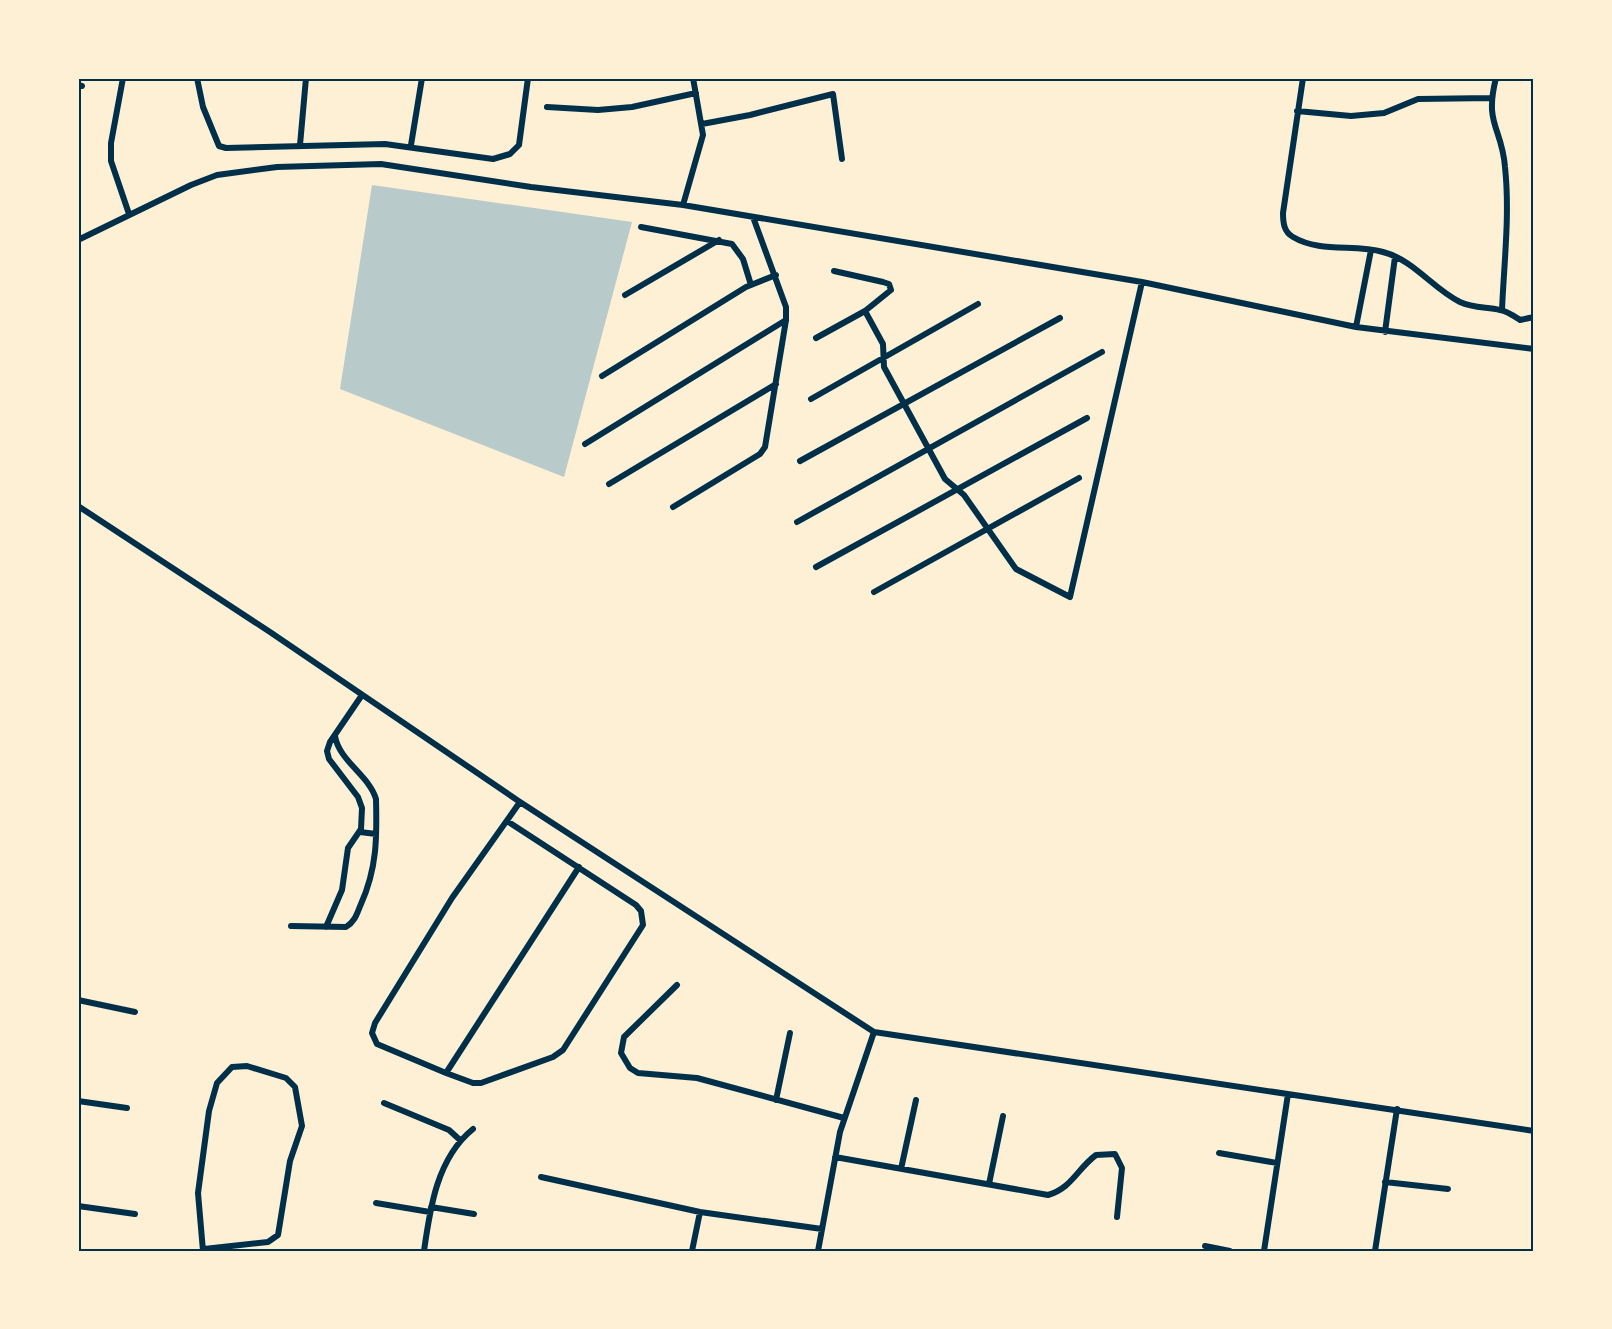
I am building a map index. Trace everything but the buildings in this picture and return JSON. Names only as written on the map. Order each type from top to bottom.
[{"type":"street","points":[[123,78],[111,143],[111,161],[129,214]]},
{"type":"street","points":[[198,78],[206,115],[219,146],[226,148],[411,145],[493,159],[510,154],[517,149],[522,138],[528,78]]},
{"type":"street","points":[[300,145],[306,78]]},
{"type":"street","points":[[411,145],[423,78]]},
{"type":"street","points":[[683,205],[703,135],[693,78]]},
{"type":"street","points":[[1303,78],[1283,225],[1294,238],[1329,247],[1371,250],[1395,257],[1423,273],[1461,302],[1470,306],[1502,310],[1520,320],[1534,317]]},
{"type":"street","points":[[1496,78],[1491,98],[1491,118],[1506,169],[1502,310]]},
{"type":"street","points":[[546,106],[598,110],[632,107],[696,93]]},
{"type":"street","points":[[702,124],[750,115],[833,94],[842,159]]},
{"type":"street","points":[[1297,111],[1351,116],[1377,115],[1427,98],[1491,98]]},
{"type":"street","points":[[78,240],[129,214],[217,175],[278,167],[358,163],[402,166],[531,187],[683,205],[1142,282],[1385,332],[1534,349]]},
{"type":"street","points":[[673,507],[760,454],[765,447],[786,320],[786,307],[753,217]]},
{"type":"street","points":[[641,226],[732,244],[743,259],[751,285]]},
{"type":"street","points":[[625,295],[720,240]]},
{"type":"street","points":[[1356,327],[1371,250]]},
{"type":"street","points":[[1385,332],[1395,257]]},
{"type":"street","points":[[816,338],[865,311],[891,290],[889,284],[834,270]]},
{"type":"street","points":[[602,376],[751,285],[776,275]]},
{"type":"street","points":[[865,311],[883,344],[882,359],[902,403],[945,479],[958,489],[1016,569],[1070,597],[1142,282]]},
{"type":"street","points":[[811,399],[978,304]]},
{"type":"street","points":[[800,461],[1060,318]]},
{"type":"street","points":[[585,444],[786,320]]},
{"type":"street","points":[[797,522],[928,451],[1101,352]]},
{"type":"street","points":[[609,484],[776,384]]},
{"type":"street","points":[[816,567],[1088,418]]},
{"type":"street","points":[[874,592],[1079,478]]},
{"type":"street","points":[[78,506],[520,802],[874,1032],[1288,1094],[1397,1108],[1534,1131]]},
{"type":"street","points":[[78,562],[78,577]]},
{"type":"street","points":[[326,927],[342,890],[348,848],[360,832],[362,808],[358,797],[328,755],[328,747],[362,695]]},
{"type":"street","points":[[291,926],[346,927],[356,917],[373,873],[376,834],[375,794],[339,747],[335,736]]},
{"type":"street","points":[[507,821],[636,905],[643,918],[640,933],[563,1050],[553,1057],[481,1083],[473,1083],[377,1044],[373,1027],[452,898],[520,802]]},
{"type":"street","points":[[360,832],[376,834]]},
{"type":"street","points":[[446,1072],[579,867]]},
{"type":"street","points":[[677,985],[624,1037],[621,1053],[630,1068],[648,1074],[697,1078],[844,1118]]},
{"type":"street","points":[[78,1000],[135,1012]]},
{"type":"street","points":[[818,1251],[844,1118],[874,1032]]},
{"type":"street","points":[[776,1100],[790,1034]]},
{"type":"street","points":[[239,1066],[286,1078],[295,1087],[302,1126],[290,1161],[278,1235],[268,1242],[203,1250],[198,1193],[209,1111],[217,1083],[227,1070],[239,1066]]},
{"type":"street","points":[[1264,1251],[1288,1094]]},
{"type":"street","points":[[901,1169],[916,1100]]},
{"type":"street","points":[[78,1101],[127,1108]]},
{"type":"street","points":[[384,1103],[450,1130],[460,1140]]},
{"type":"street","points":[[1375,1251],[1397,1108]]},
{"type":"street","points":[[989,1184],[1003,1116]]},
{"type":"street","points":[[424,1251],[431,1210],[443,1167],[460,1140],[473,1129]]},
{"type":"street","points":[[835,1157],[1048,1195],[1064,1189],[1096,1155],[1115,1154],[1122,1168],[1118,1217]]},
{"type":"street","points":[[1219,1154],[1277,1163]]},
{"type":"street","points":[[541,1177],[700,1212],[822,1229]]},
{"type":"street","points":[[1385,1182],[1448,1189]]},
{"type":"street","points":[[376,1203],[474,1214]]},
{"type":"street","points":[[78,1206],[135,1214]]},
{"type":"street","points":[[692,1251],[700,1212]]},
{"type":"street","points":[[1205,1246],[1230,1251]]},
{"type":"shaded area","points":[[372,185],[632,222],[564,477],[340,389]]}]
